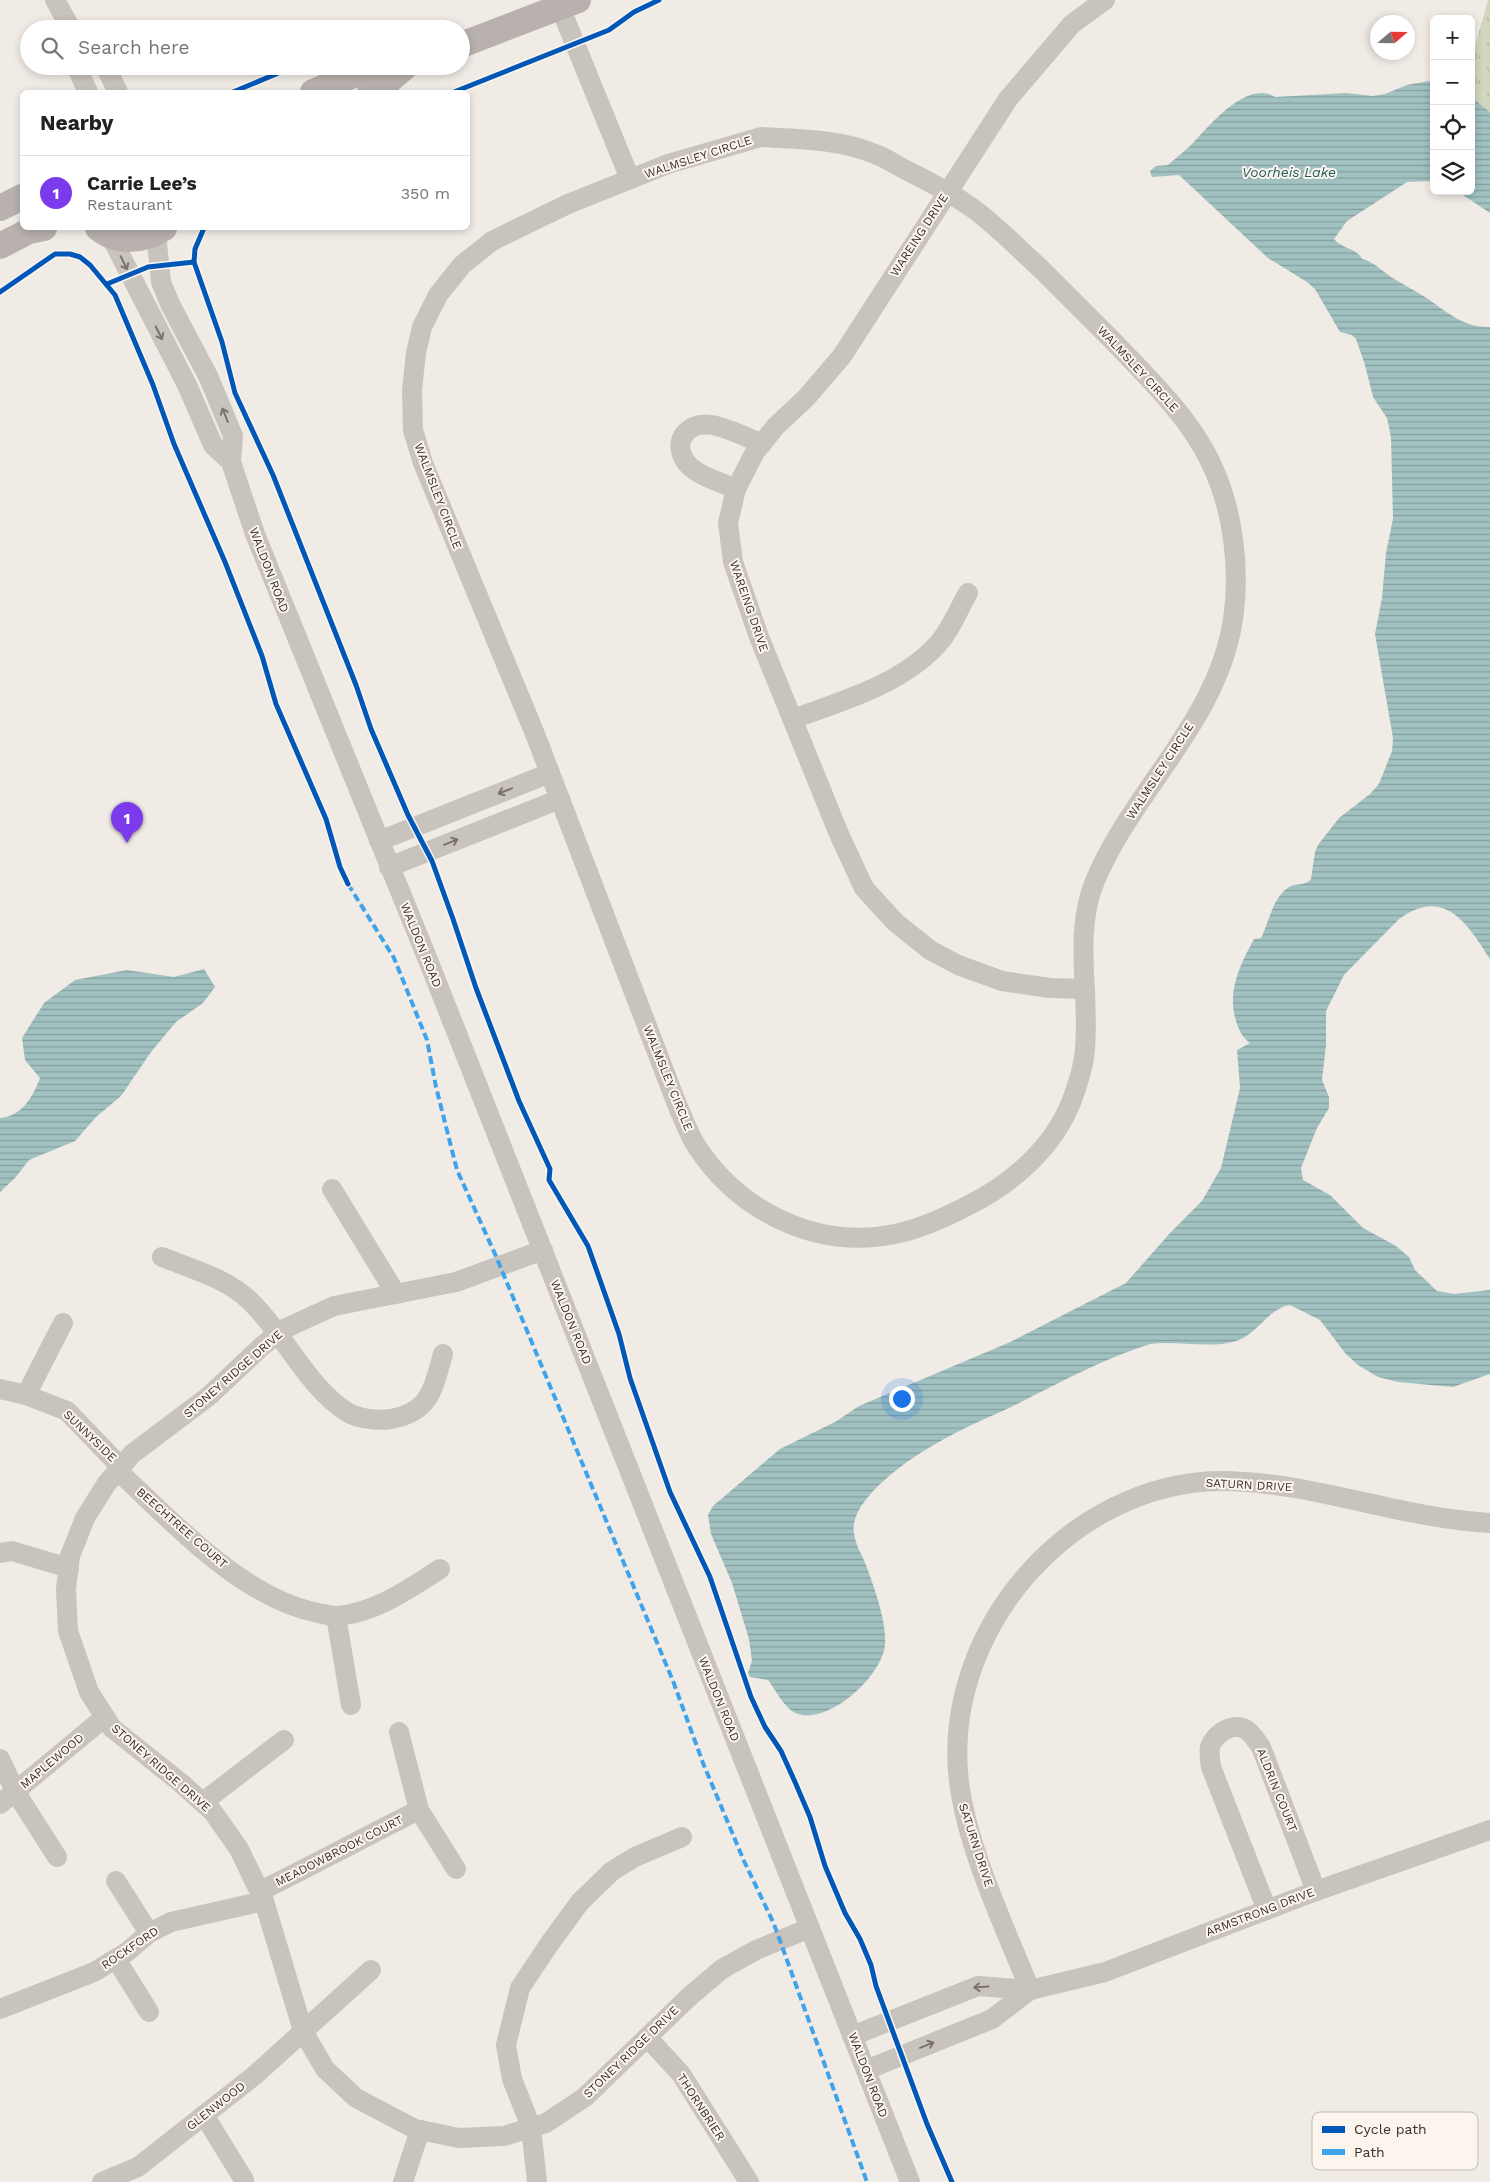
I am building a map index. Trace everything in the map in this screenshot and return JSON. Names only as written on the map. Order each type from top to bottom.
[{"type":"main road","points":[[470,42],[569,4]]},
{"type":"main road","points":[[318,90],[354,75]]},
{"type":"main road","points":[[376,90],[393,75]]},
{"type":"main road","points":[[0,208],[20,198]]},
{"type":"main road","points":[[0,246],[29,230]]},
{"type":"main road","points":[[104,231],[125,239],[139,239],[160,230]]},
{"type":"street","points":[[55,0],[66,20]]},
{"type":"street","name":"WAREING DRIVE","points":[[1084,989],[1050,988],[1002,980],[958,965],[930,950],[895,922],[864,888],[839,834],[759,637],[733,562],[728,523],[736,489],[755,452],[776,426],[806,398],[842,356],[1008,99],[1072,24],[1106,0]]},
{"type":"street","points":[[569,4],[630,179]]},
{"type":"street","points":[[80,75],[87,90]]},
{"type":"street","points":[[110,75],[117,90]]},
{"type":"street","name":"WALMSLEY CIRCLE","points":[[762,137],[816,139],[872,153],[947,191],[998,228],[1093,320],[1165,396],[1198,438],[1221,485],[1235,550],[1235,600],[1231,629],[1224,656],[1214,682],[1190,727],[1113,842],[1092,886],[1086,921],[1084,989],[1086,1046],[1082,1068],[1071,1103],[1059,1126],[1042,1151],[1010,1179],[986,1197],[948,1216],[898,1233],[864,1238],[827,1234],[788,1224],[751,1204],[727,1185],[695,1144],[678,1107],[550,773],[423,464],[413,430],[412,390],[416,353],[422,327],[438,295],[462,265],[492,241],[568,204],[630,179],[706,152],[762,137]]},
{"type":"street","name":"WALDON ROAD","points":[[160,230],[161,282],[170,304],[209,378],[233,436],[230,462]]},
{"type":"street","name":"WALDON ROAD","points":[[104,231],[186,385],[213,445],[230,462],[262,553],[542,1250],[910,2182]]},
{"type":"street","points":[[736,489],[696,471],[686,462],[680,450],[679,442],[683,434],[690,428],[710,424],[762,444]]},
{"type":"street","points":[[793,719],[874,689],[912,666],[937,645],[950,628],[968,593]]},
{"type":"street","points":[[379,841],[550,773]]},
{"type":"street","points":[[389,867],[560,799]]},
{"type":"street","points":[[332,1189],[396,1294]]},
{"type":"street","name":"STONEY RIDGE DRIVE","points":[[542,1250],[456,1282],[334,1306],[278,1334],[249,1358],[209,1396],[132,1454],[107,1484],[85,1518],[70,1556],[66,1589],[68,1632],[89,1692],[112,1728],[203,1802],[213,1812],[238,1848],[262,1896],[281,1952],[303,2031],[326,2069],[356,2098],[420,2130],[459,2138],[504,2136],[546,2123],[584,2098],[690,1996],[722,1969],[756,1950],[810,1928]]},
{"type":"street","points":[[162,1257],[230,1285],[250,1301],[320,1389],[347,1412],[365,1419],[389,1419],[412,1414],[423,1405],[431,1392],[443,1354]]},
{"type":"street","points":[[26,1395],[63,1323]]},
{"type":"street","name":"SUNNYSIDE","points":[[0,1390],[26,1395],[67,1411],[120,1469]]},
{"type":"street","name":"BEECHTREE COURT","points":[[120,1469],[189,1538],[243,1580],[298,1609],[336,1616],[360,1610],[394,1598],[440,1569]]},
{"type":"street","name":"SATURN DRIVE","points":[[1030,1990],[978,1858],[962,1804],[957,1770],[959,1726],[967,1684],[980,1647],[1002,1606],[1021,1580],[1059,1542],[1112,1507],[1149,1493],[1187,1483],[1256,1483],[1298,1488],[1347,1500],[1456,1521],[1490,1523]]},
{"type":"street","points":[[1,1550],[12,1551],[69,1568]]},
{"type":"street","points":[[336,1616],[351,1705]]},
{"type":"street","name":"MAPLEWOOD","points":[[0,1804],[105,1717]]},
{"type":"street","name":"ALDRIN COURT","points":[[1267,1910],[1211,1767],[1210,1750],[1213,1741],[1220,1732],[1235,1727],[1247,1730],[1261,1747],[1316,1891]]},
{"type":"street","points":[[398,1732],[419,1810],[456,1869]]},
{"type":"street","points":[[203,1802],[284,1740]]},
{"type":"street","points":[[0,1759],[16,1791],[57,1857]]},
{"type":"street","name":"MEADOWBROOK COURT","points":[[262,1896],[347,1846],[419,1810]]},
{"type":"street","name":"ARMSTRONG DRIVE","points":[[852,2036],[978,1986],[1030,1990],[1105,1972],[1316,1891],[1490,1830]]},
{"type":"street","points":[[537,2182],[531,2128],[512,2079],[506,2045],[520,1988],[580,1902],[612,1871],[635,1857],[682,1837]]},
{"type":"street","points":[[116,1881],[149,1933]]},
{"type":"street","name":"ROCKFORD","points":[[0,2009],[94,1972],[128,1952],[149,1933],[171,1922],[262,1896]]},
{"type":"street","points":[[116,1959],[150,2012]]},
{"type":"street","name":"GLENWOOD","points":[[116,2179],[138,2167],[255,2075],[371,1970]]},
{"type":"street","name":"ARMSTRONG DRIVE","points":[[866,2070],[992,2019],[1030,1990]]},
{"type":"street","name":"THORNBRIER","points":[[647,2037],[681,2074],[748,2182]]},
{"type":"street","points":[[204,2114],[244,2180]]},
{"type":"street","points":[[403,2182],[420,2130]]},
{"type":"green space","points":[[1488,0],[1490,0],[1490,112],[1475,100],[1475,46]]},
{"type":"water","name":"Voorheis Lake","points":[[1430,81],[1430,181],[1407,182],[1347,221],[1334,239],[1455,318],[1471,325],[1490,327],[1490,959],[1472,933],[1453,913],[1442,908],[1429,906],[1415,910],[1399,919],[1344,975],[1326,1011],[1326,1045],[1322,1080],[1329,1097],[1329,1108],[1317,1128],[1301,1168],[1303,1180],[1330,1195],[1363,1228],[1396,1246],[1409,1257],[1415,1270],[1437,1291],[1454,1294],[1490,1290],[1490,1374],[1453,1387],[1398,1382],[1378,1377],[1358,1365],[1345,1353],[1320,1320],[1290,1305],[1276,1311],[1246,1337],[1239,1340],[1206,1345],[1150,1344],[1131,1350],[963,1429],[899,1468],[885,1479],[860,1508],[854,1522],[854,1533],[873,1584],[882,1615],[885,1645],[882,1657],[865,1683],[839,1705],[825,1712],[811,1715],[798,1714],[785,1704],[768,1680],[750,1677],[748,1673],[752,1661],[749,1639],[732,1583],[711,1534],[708,1515],[713,1506],[780,1449],[835,1422],[859,1406],[1008,1343],[1126,1283],[1170,1233],[1202,1201],[1221,1168],[1240,1088],[1237,1050],[1250,1043],[1238,1027],[1233,1002],[1236,980],[1243,960],[1254,939],[1261,938],[1275,903],[1284,891],[1289,887],[1306,883],[1311,879],[1315,852],[1318,845],[1339,818],[1370,794],[1379,784],[1392,751],[1393,738],[1375,634],[1382,598],[1386,553],[1393,519],[1391,437],[1387,418],[1373,397],[1356,339],[1352,335],[1340,332],[1315,289],[1268,258],[1179,175],[1152,177],[1150,171],[1156,166],[1168,165],[1189,147],[1218,116],[1241,99],[1253,94],[1264,93],[1275,97],[1346,93],[1373,96],[1385,94],[1407,85]]},
{"type":"water","points":[[1475,100],[1490,112],[1490,213],[1463,195],[1475,195]]},
{"type":"water","points":[[204,969],[215,987],[203,1003],[176,1022],[151,1052],[121,1096],[96,1117],[75,1141],[29,1160],[15,1178],[0,1192],[0,1118],[15,1114],[26,1104],[40,1078],[25,1060],[22,1038],[44,1003],[75,980],[127,970],[174,977]]},
{"type":"marked path","points":[[348,884],[394,958],[427,1040],[436,1087],[457,1170],[495,1254],[673,1681],[703,1763],[744,1861],[774,1924],[867,2182]]},
{"type":"cycle path","points":[[459,90],[609,30],[634,12],[659,0]]},
{"type":"cycle path","points":[[238,90],[274,75]]},
{"type":"cycle path","points":[[203,230],[195,249],[194,262],[222,342],[235,393],[273,475],[356,685],[371,729],[408,815],[432,861],[476,988],[519,1101],[550,1169],[549,1180],[588,1246],[619,1334],[630,1378],[670,1492],[710,1577],[751,1697],[765,1727],[781,1751],[795,1782],[810,1817],[825,1866],[845,1913],[860,1939],[871,1965],[876,1986],[927,2124],[952,2182]]},
{"type":"cycle path","points":[[0,292],[55,254],[70,254],[80,257],[90,265],[115,295],[153,385],[174,444],[225,562],[262,656],[276,704],[326,819],[340,867],[348,884]]},
{"type":"cycle path","points":[[107,284],[148,267],[194,262]]},
{"type":"place","name":"Carrie Lee’s","points":[[127,843]]}]
